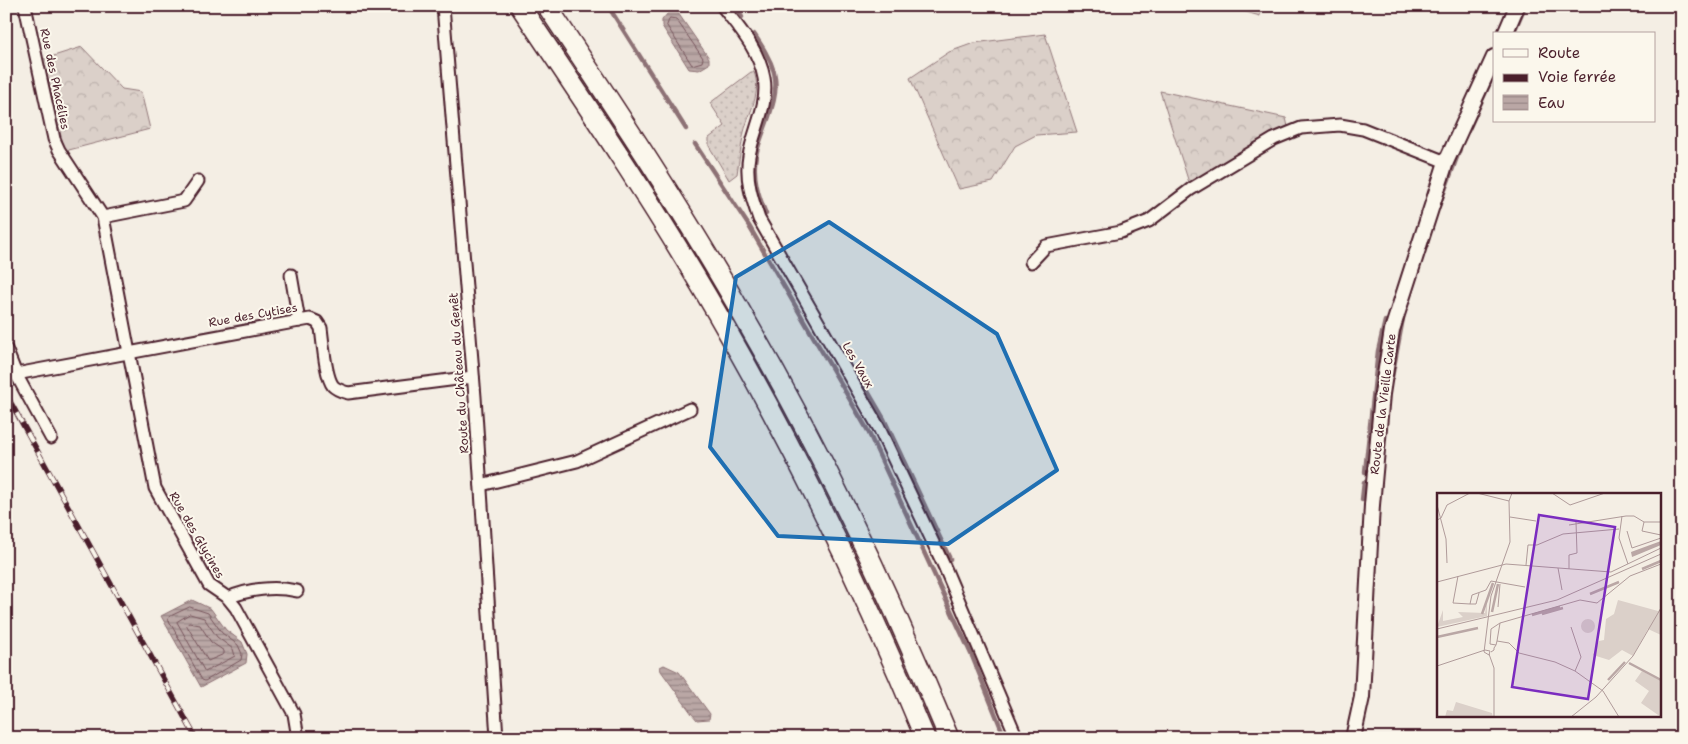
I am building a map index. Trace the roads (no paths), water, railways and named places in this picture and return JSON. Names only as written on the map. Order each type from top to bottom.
[{"type":"highway","points":[[520,6],[659,218],[760,389],[842,551],[925,738]]},
{"type":"highway","points":[[546,6],[688,223],[779,378],[862,541],[949,738]]},
{"type":"street","name":"Rue des Phacélies","points":[[25,6],[54,138],[59,150],[103,217],[129,352]]},
{"type":"street","name":"Route du Château du Genêt","points":[[443,6],[481,485],[497,738]]},
{"type":"street","name":"Les Vaux","points":[[722,6],[758,57],[765,81],[748,168],[748,184],[759,219],[879,428],[949,576],[1017,738]]},
{"type":"street","points":[[1506,32],[1517,6]]},
{"type":"street","name":"Route de la Vieille Carte","points":[[1353,738],[1363,691],[1370,532],[1388,348],[1398,308],[1446,162],[1493,59]]},
{"type":"street","points":[[1031,262],[1046,246],[1121,232],[1150,221],[1191,189],[1274,139],[1301,128],[1340,125],[1363,129],[1446,162]]},
{"type":"street","points":[[103,217],[184,201],[198,181]]},
{"type":"street","points":[[291,275],[299,321]]},
{"type":"street","name":"Rue des Cytises","points":[[16,374],[310,319],[317,322],[321,328],[329,378],[333,386],[339,391],[348,393],[473,377]]},
{"type":"street","points":[[6,349],[16,374],[51,438]]},
{"type":"street","name":"Rue des Glycines","points":[[129,352],[155,488],[209,585],[228,598],[236,608],[294,714],[298,738]]},
{"type":"street","points":[[481,485],[577,461],[599,453],[690,409]]},
{"type":"street","points":[[228,598],[249,591],[284,588],[297,591]]},
{"type":"water","points":[[668,13],[678,13],[709,58],[709,64],[699,70],[689,69],[662,26],[662,20]]},
{"type":"water","points":[[192,600],[211,609],[226,630],[242,642],[247,654],[246,663],[201,687],[161,616]]},
{"type":"water","points":[[664,665],[679,672],[710,714],[709,719],[697,720],[692,714],[661,671],[660,667]]},
{"type":"waterway","points":[[608,6],[686,129]]},
{"type":"waterway","points":[[734,6],[742,17]]},
{"type":"waterway","points":[[1514,32],[1525,6]]},
{"type":"waterway","points":[[754,34],[770,62],[775,82],[773,103],[755,163],[756,185],[766,214]]},
{"type":"waterway","points":[[1468,131],[1493,76]]},
{"type":"waterway","points":[[695,144],[749,226],[867,429],[972,656],[1005,738]]},
{"type":"waterway","points":[[1439,206],[1460,149]]},
{"type":"waterway","points":[[1392,377],[1403,318]]},
{"type":"waterway","points":[[1365,472],[1378,351],[1385,321]]},
{"type":"waterway","points":[[856,371],[884,419],[950,559]]},
{"type":"waterway","points":[[1362,500],[1364,482]]},
{"type":"railway","points":[[6,394],[196,738]]}]
